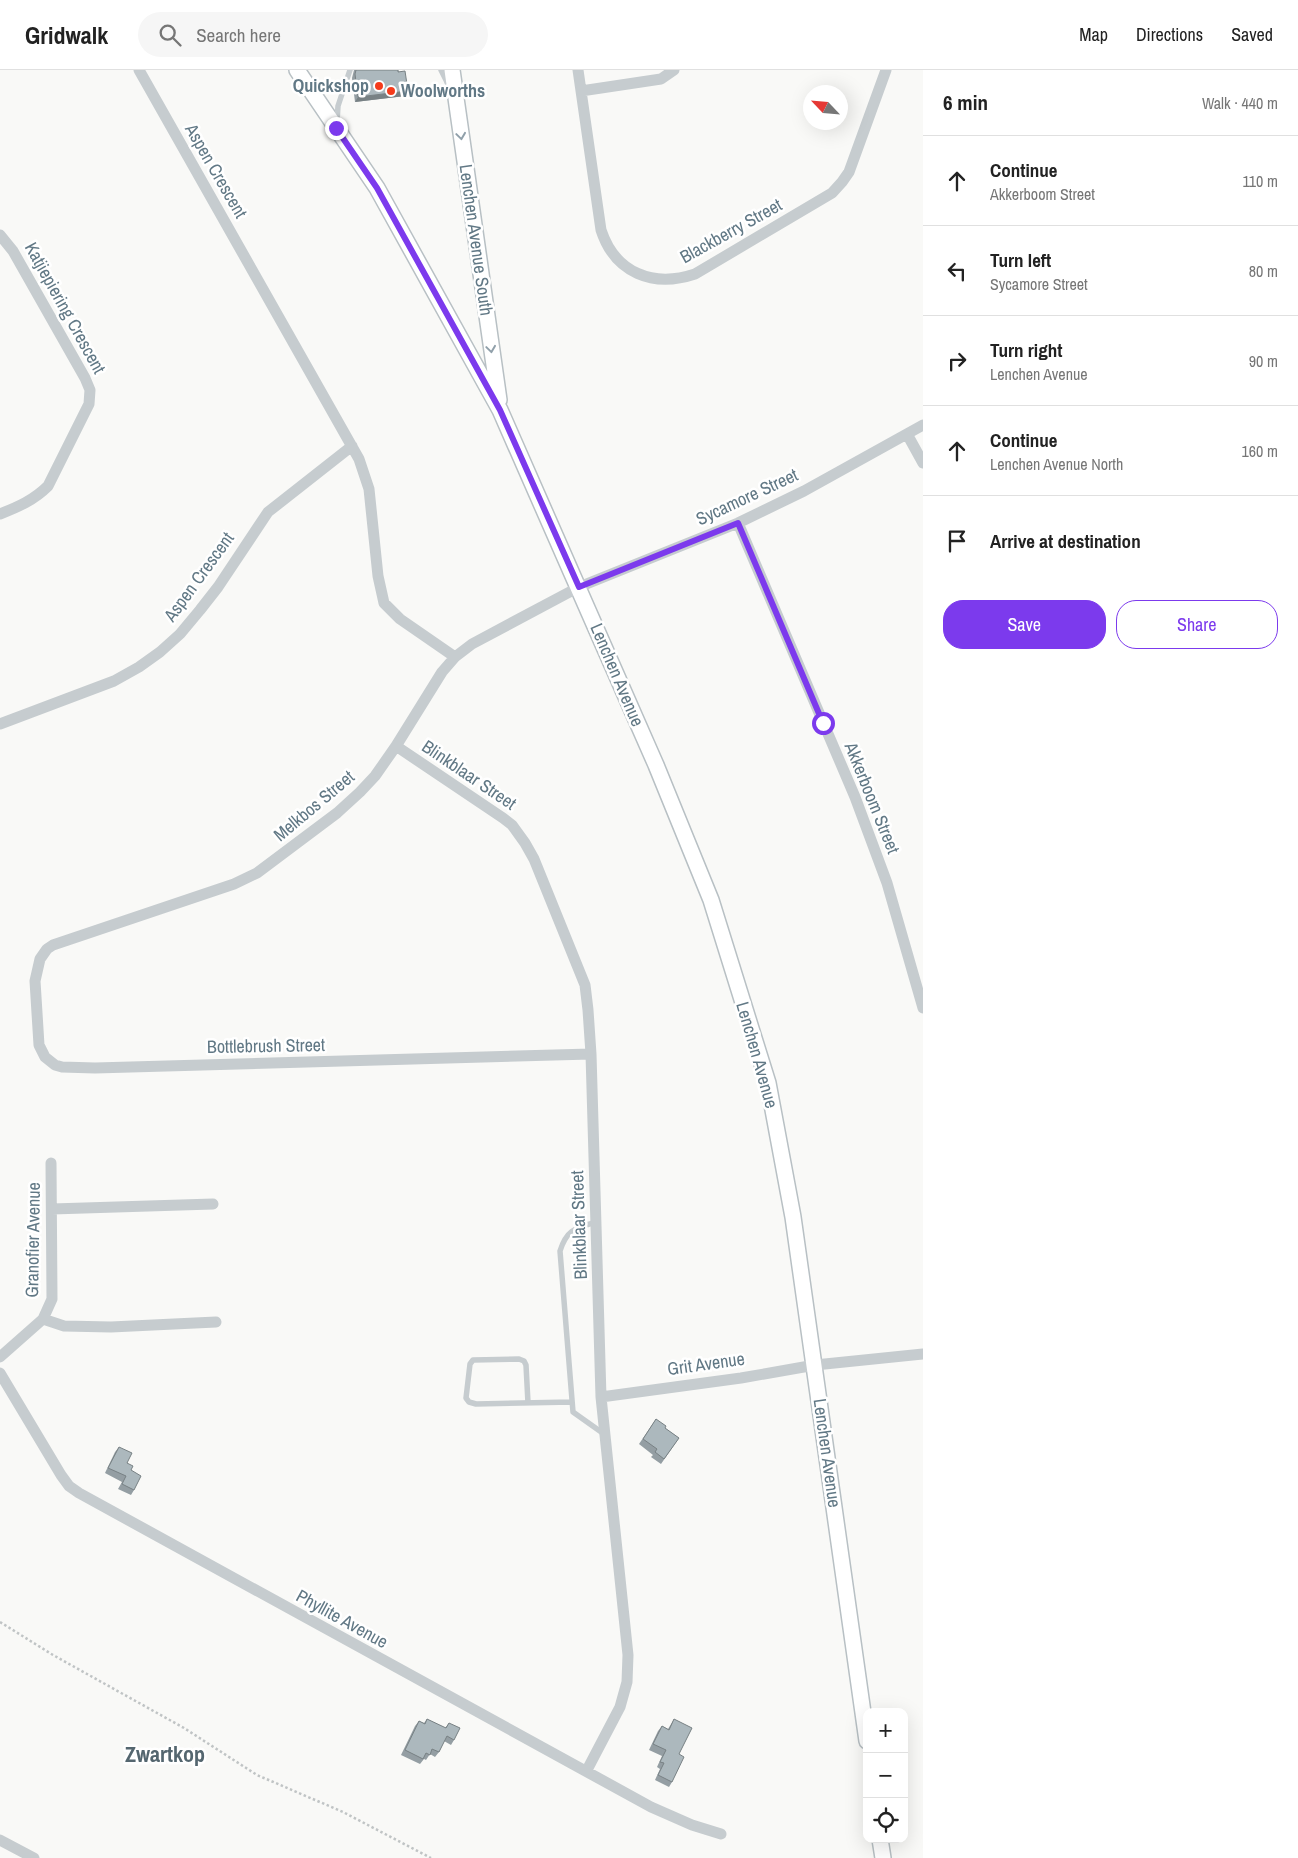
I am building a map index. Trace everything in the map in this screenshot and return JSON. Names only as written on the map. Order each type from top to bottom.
[{"type":"main road","points":[[297,70],[377,188],[500,410]]},
{"type":"main road","name":"Lenchen Avenue South","points":[[452,70],[500,410]]},
{"type":"main road","name":"Lenchen Avenue","points":[[500,410],[656,765],[711,900],[768,1084],[794,1217],[863,1712]]},
{"type":"main road","points":[[881,1843],[883,1858]]},
{"type":"street","name":"Aspen Crescent","points":[[139,70],[361,465],[369,489],[378,576],[384,603],[400,619],[455,657]]},
{"type":"street","name":"Blackberry Street","points":[[578,70],[604,240],[620,262],[636,274],[652,279],[673,280],[695,274],[832,193],[848,172],[886,70]]},
{"type":"street","points":[[581,92],[661,79],[674,70]]},
{"type":"street","name":"Katjiepiering Crescent","points":[[0,235],[13,251],[58,327],[85,378],[91,396],[90,404],[48,486],[39,495],[24,504],[0,514]]},
{"type":"street","name":"Sycamore Street","points":[[579,587],[738,523],[804,491],[923,425]]},
{"type":"street","points":[[907,434],[923,463]]},
{"type":"street","name":"Aspen Crescent","points":[[0,724],[114,681],[160,652],[180,634],[218,587],[268,512],[352,446]]},
{"type":"street","name":"Akkerboom Street","points":[[738,523],[855,797],[886,883],[923,1008]]},
{"type":"street","name":"Melkbos Street","points":[[40,959],[47,949],[63,941],[159,911],[234,884],[257,873],[338,814],[375,776],[442,672],[455,657],[472,644],[579,587]]},
{"type":"street","name":"Blinkblaar Street","points":[[396,746],[512,825],[534,859],[585,985],[591,1054],[602,1396],[628,1655],[627,1682],[620,1707],[587,1770]]},
{"type":"street","name":"Bottlebrush Street","points":[[40,959],[35,981],[39,1045],[49,1061],[62,1067],[95,1068],[591,1054]]},
{"type":"street","name":"Granofier Avenue","points":[[0,1357],[43,1319],[52,1298],[51,1163]]},
{"type":"street","points":[[52,1209],[213,1204]]},
{"type":"street","points":[[43,1319],[64,1326],[111,1327],[216,1322]]},
{"type":"street","name":"Grit Avenue","points":[[602,1396],[732,1379],[815,1365],[923,1354]]},
{"type":"street","name":"Phyllite Avenue","points":[[0,1373],[69,1486],[233,1579],[587,1770],[651,1807],[692,1825],[721,1834]]},
{"type":"street","points":[[0,1840],[34,1858]]},
{"type":"lane","points":[[336,128],[338,106],[350,70]]},
{"type":"lane","points":[[441,70],[456,101]]},
{"type":"lane","points":[[596,1222],[573,1229],[564,1239],[560,1251],[573,1412],[606,1435]]},
{"type":"lane","points":[[528,1403],[526,1365],[524,1361],[519,1359],[474,1360],[470,1364],[466,1398],[469,1402],[476,1404],[528,1403],[572,1402]]},
{"type":"path","points":[[0,1622],[52,1655],[184,1728],[257,1775],[343,1812],[431,1858]]},
{"type":"building","points":[[356,70],[405,71],[408,91],[358,97]]},
{"type":"building","points":[[656,1419],[679,1438],[664,1459],[655,1452],[657,1449],[643,1439]]},
{"type":"building","points":[[119,1447],[132,1453],[127,1463],[133,1466],[131,1470],[141,1476],[134,1490],[122,1484],[126,1476],[108,1468]]},
{"type":"building","points":[[427,1719],[446,1728],[449,1723],[460,1728],[454,1740],[447,1736],[439,1752],[432,1749],[430,1755],[426,1753],[423,1759],[405,1750],[419,1721],[425,1724]]},
{"type":"building","points":[[674,1719],[692,1728],[679,1754],[684,1757],[672,1782],[658,1775],[664,1763],[660,1762],[666,1750],[653,1744],[662,1726],[669,1730]]},
{"type":"place","name":"Quickshop","points":[[379,86]]},
{"type":"place","name":"Woolworths","points":[[391,91]]},
{"type":"district","name":"Zwartkop","points":[[165,1754]]},
{"type":"route","points":[[336,128],[377,188],[500,410],[579,587],[738,523],[823,723]]}]
